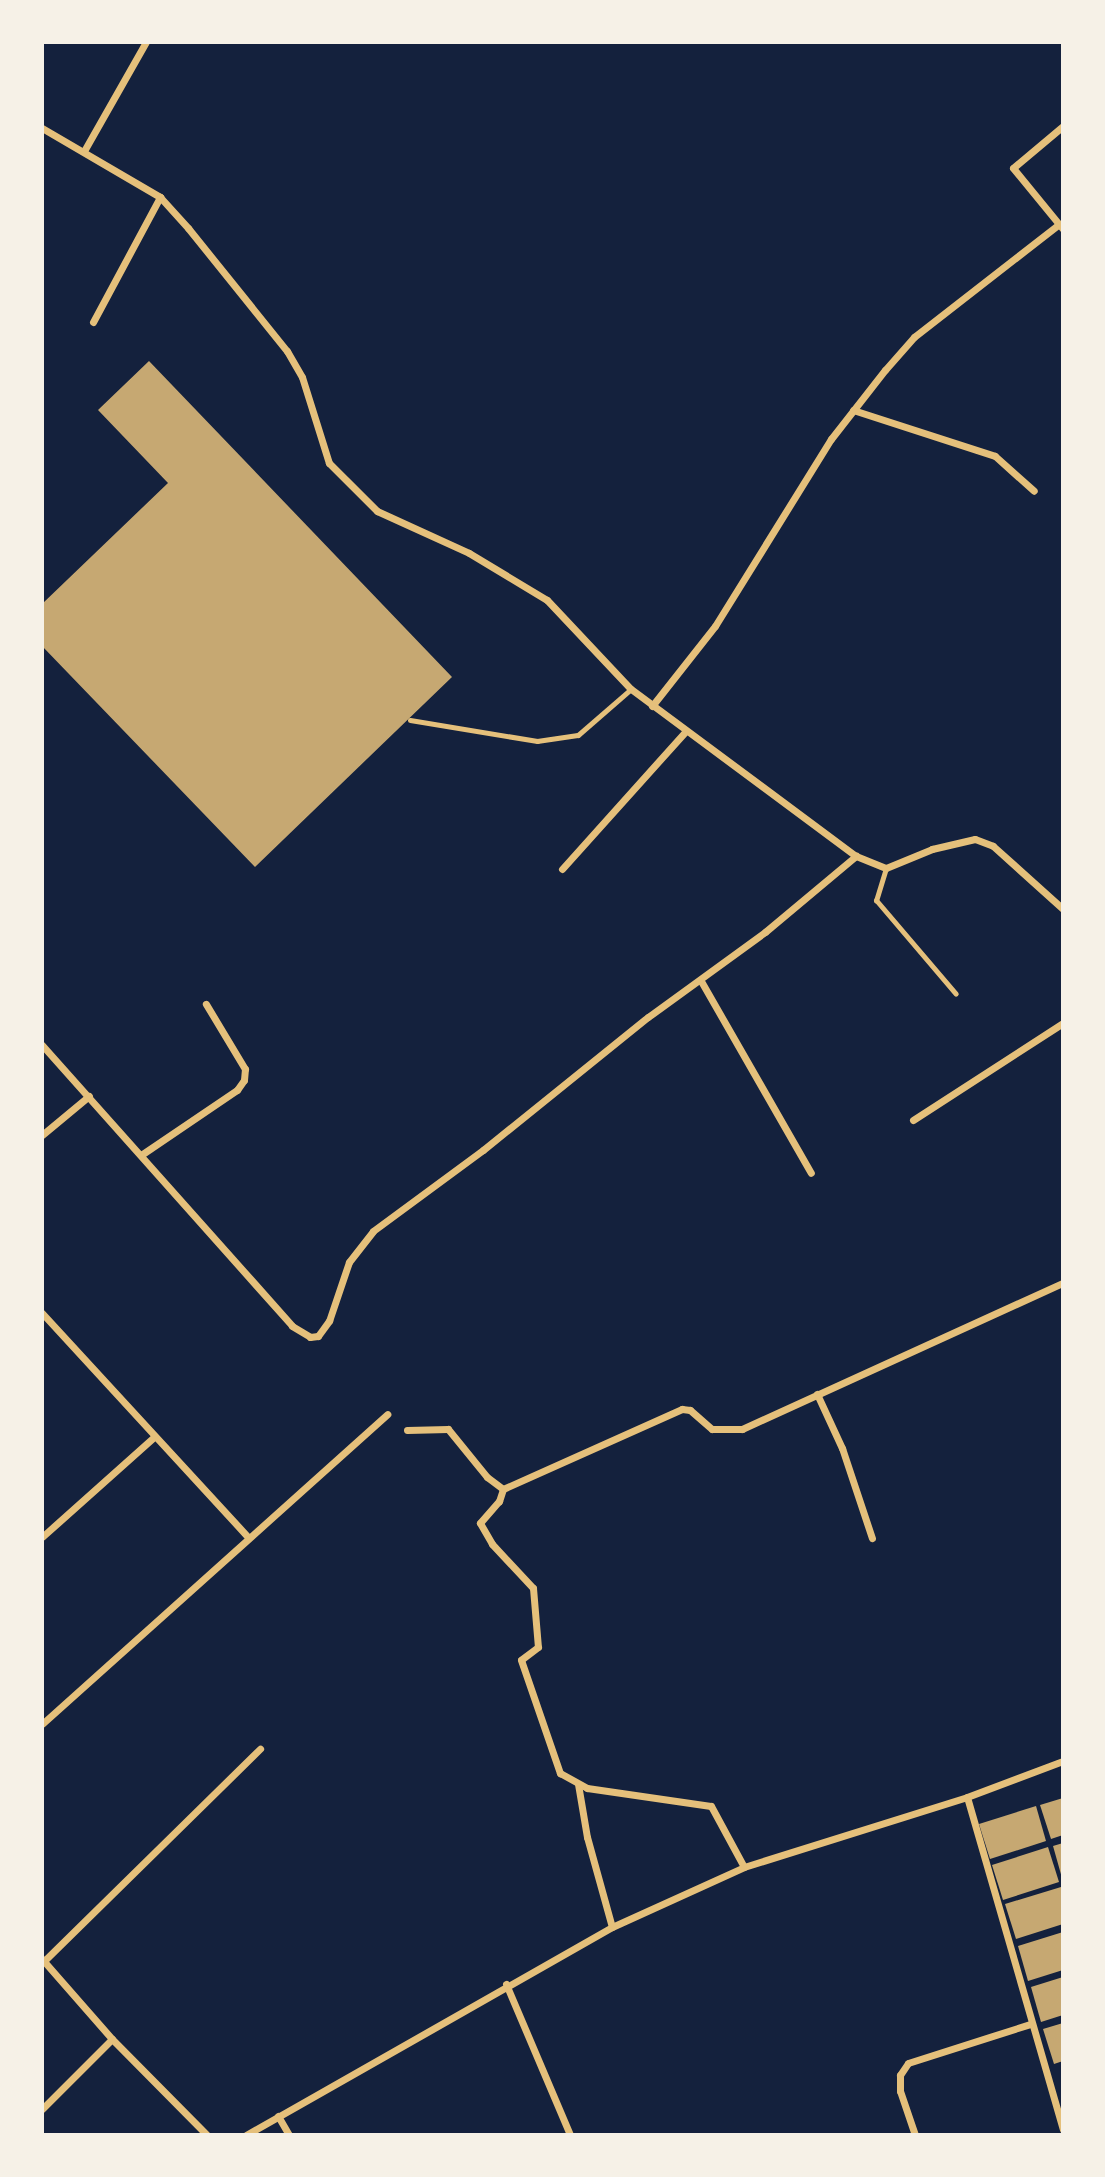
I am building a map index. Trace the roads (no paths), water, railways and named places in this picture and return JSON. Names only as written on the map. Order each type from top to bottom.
[{"type":"street","points":[[84,150],[146,42]]},
{"type":"street","points":[[652,706],[715,626],[853,410],[914,337],[1061,227],[1013,168],[1063,126]]},
{"type":"street","points":[[42,128],[84,150],[160,197],[287,351],[302,377],[321,445],[343,481],[377,512],[469,553],[547,600],[631,689],[685,732],[856,856],[886,868],[932,849],[975,839],[993,846],[1063,909]]},
{"type":"street","points":[[93,322],[160,197]]},
{"type":"street","points":[[853,410],[995,456],[1034,491]]},
{"type":"street","points":[[562,869],[685,732]]},
{"type":"street","points":[[42,1045],[292,1326],[310,1337],[323,1330],[349,1262],[373,1231],[484,1150],[648,1017],[701,981],[856,856]]},
{"type":"street","points":[[701,981],[811,1173]]},
{"type":"street","points":[[141,1155],[237,1090],[244,1080],[245,1069],[206,1004]]},
{"type":"street","points":[[913,1120],[1063,1023]]},
{"type":"street","points":[[42,1135],[89,1096]]},
{"type":"street","points":[[744,1867],[710,1806],[578,1784],[561,1773],[520,1660],[538,1647],[533,1588],[492,1544],[480,1523],[499,1501],[503,1489],[682,1409],[690,1410],[712,1429],[727,1431],[817,1394],[1063,1283]]},
{"type":"street","points":[[42,1313],[247,1536]]},
{"type":"street","points":[[42,1327],[49,1321]]},
{"type":"street","points":[[817,1394],[842,1448],[872,1538]]},
{"type":"street","points":[[42,1724],[247,1536],[387,1414]]},
{"type":"street","points":[[407,1430],[448,1429],[488,1477],[503,1489]]},
{"type":"street","points":[[42,1537],[154,1437]]},
{"type":"street","points":[[206,2135],[112,2039],[43,1960],[260,1749]]},
{"type":"street","points":[[246,2135],[506,1984],[612,1927],[744,1867],[967,1797],[1063,1761]]},
{"type":"street","points":[[578,1784],[587,1837],[612,1927]]},
{"type":"street","points":[[967,1797],[1030,2024],[1063,2129]]},
{"type":"street","points":[[506,1984],[570,2135]]},
{"type":"street","points":[[915,2135],[900,2091],[900,2075],[908,2063],[1030,2024]]},
{"type":"street","points":[[42,2109],[112,2039]]},
{"type":"street","points":[[278,2116],[289,2135]]},
{"type":"lane","points":[[410,720],[537,741],[578,735],[631,689]]},
{"type":"lane","points":[[886,868],[876,900],[956,994]]}]
